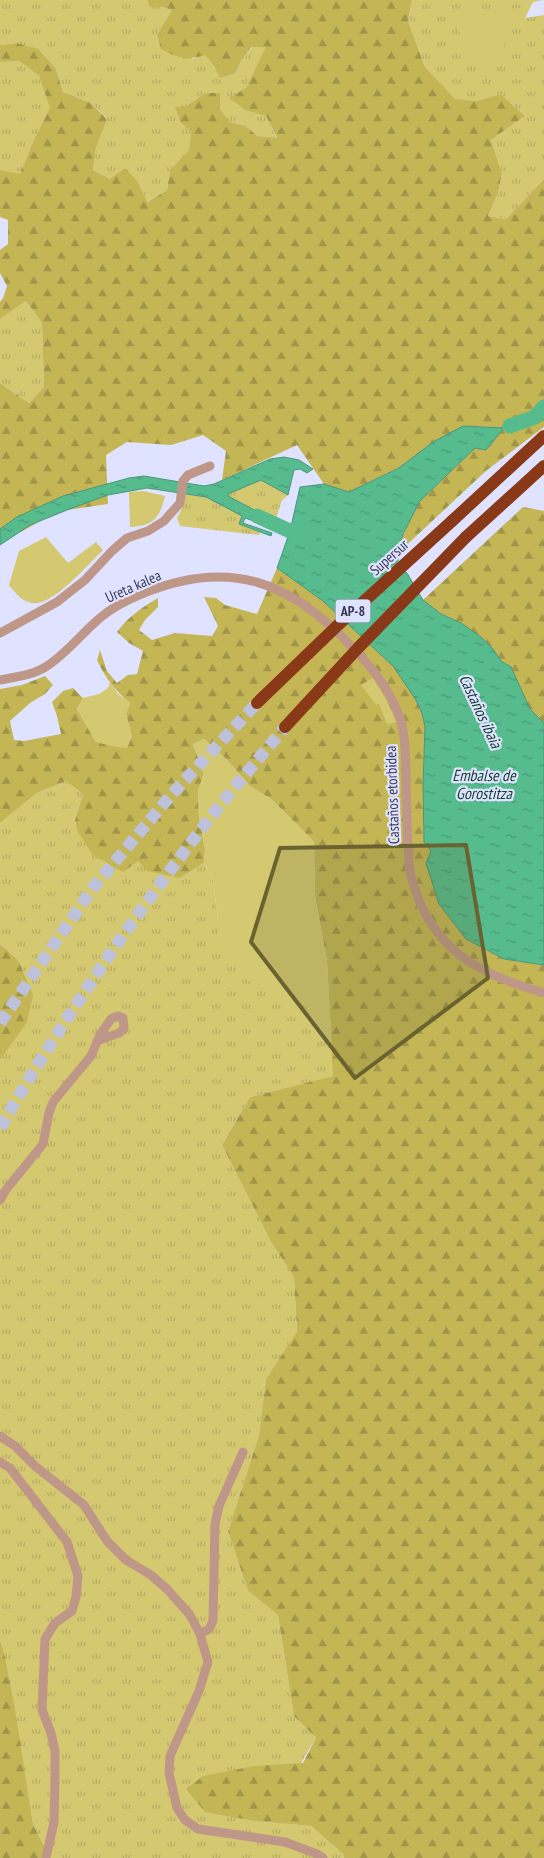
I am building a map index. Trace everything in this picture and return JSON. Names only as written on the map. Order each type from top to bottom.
[{"type":"highway","name":"Supersur","points":[[257,703],[338,625],[544,436]]},
{"type":"highway","name":"AP-8","points":[[285,728],[358,648],[466,537],[544,466]]},
{"type":"street","name":"Ureta kalea","points":[[0,633],[57,602],[85,580],[127,538],[148,531],[164,521],[180,503],[183,482],[188,475],[210,466]]},
{"type":"street","name":"Ureta kalea","points":[[0,680],[29,674],[46,667],[104,614],[119,604],[140,595],[177,582],[199,578],[230,577],[267,585]]},
{"type":"street","name":"Castaños etorbidea","points":[[267,585],[288,594],[307,606],[341,635],[373,670],[399,716],[404,738],[410,872],[419,903],[437,932],[456,952],[485,972],[519,986],[544,993]]},
{"type":"street","points":[[0,1200],[43,1144],[53,1102],[91,1056],[97,1041]]},
{"type":"street","points":[[0,1436],[15,1446],[35,1466],[84,1506],[107,1541],[126,1560],[151,1575],[167,1589],[190,1615],[200,1634],[208,1662],[199,1691],[170,1756],[169,1773],[176,1808],[185,1820],[198,1829],[286,1842],[323,1858]]},
{"type":"street","points":[[200,1634],[213,1621],[215,1524],[219,1506],[243,1452]]},
{"type":"street","points":[[0,1462],[10,1468],[67,1542],[78,1576],[76,1597],[72,1611],[55,1624],[45,1639],[42,1710],[51,1733],[55,1752],[54,1822],[46,1858]]},
{"type":"highlighted area","points":[[466,845],[488,978],[355,1078],[251,942],[280,848]]},
{"type":"green space","points":[[0,0],[147,0],[149,7],[162,7],[172,10],[157,34],[193,59],[205,54],[215,67],[235,73],[241,61],[253,47],[267,47],[246,88],[247,111],[266,116],[277,139],[257,136],[246,126],[230,122],[220,109],[220,93],[205,93],[188,105],[175,107],[180,122],[191,132],[189,151],[170,170],[167,190],[146,202],[138,182],[110,179],[93,170],[96,148],[107,118],[91,103],[63,92],[56,69],[16,43],[0,45]]},
{"type":"green space","points":[[147,0],[412,0],[408,21],[425,67],[455,99],[476,101],[501,94],[525,116],[491,140],[502,173],[498,193],[488,216],[506,219],[544,179],[544,427],[487,470],[398,553],[403,534],[420,501],[475,448],[491,427],[463,426],[433,442],[399,468],[349,492],[324,484],[297,445],[222,480],[226,451],[203,435],[171,445],[127,442],[106,455],[108,504],[67,510],[44,519],[21,532],[0,534],[0,383],[29,403],[44,387],[42,323],[26,301],[0,319],[0,302],[7,286],[0,273],[0,250],[8,244],[8,220],[0,217],[0,170],[20,174],[50,108],[39,76],[19,61],[0,62],[0,45],[16,43],[38,49],[56,69],[63,92],[91,103],[107,119],[96,148],[93,170],[110,179],[125,168],[138,182],[147,202],[167,190],[170,170],[189,150],[191,132],[180,122],[175,107],[188,105],[205,93],[220,93],[220,109],[230,122],[246,126],[257,136],[277,138],[266,116],[247,111],[229,98],[246,88],[266,47],[252,47],[241,61],[235,73],[220,78],[215,67],[205,55],[183,58],[161,49],[157,34],[172,10],[162,7],[149,7]]},
{"type":"green space","points":[[412,0],[543,0],[533,2],[525,18],[544,15],[544,179],[506,219],[488,216],[498,193],[502,173],[491,140],[525,116],[501,94],[476,101],[455,100],[425,67],[408,21]]},
{"type":"green space","points":[[521,8],[500,54],[486,72],[462,39],[454,19],[494,10]]},
{"type":"green space","points":[[19,61],[39,76],[51,108],[33,142],[20,175],[0,170],[0,62]]},
{"type":"green space","points":[[26,301],[42,323],[44,387],[29,403],[0,383],[0,319]]},
{"type":"green space","points":[[258,480],[264,481],[288,495],[282,500],[275,521],[228,496],[228,494]]},
{"type":"green space","points":[[143,491],[165,496],[161,510],[150,523],[130,527],[129,492]]},
{"type":"green space","points":[[185,494],[205,497],[242,516],[239,524],[260,532],[259,535],[180,526],[177,518],[184,504]]},
{"type":"green space","points":[[523,507],[544,511],[544,723],[530,710],[511,667],[501,661],[493,649],[461,623],[441,614],[423,600]]},
{"type":"green space","points":[[46,537],[68,563],[96,542],[103,550],[54,596],[37,603],[25,601],[9,585],[19,551]]},
{"type":"green space","points":[[277,568],[323,601],[393,666],[416,700],[422,713],[425,727],[423,784],[424,842],[431,851],[439,904],[466,939],[504,959],[544,965],[544,1858],[344,1858],[343,1854],[311,1826],[255,1821],[205,1812],[186,1789],[203,1776],[254,1766],[303,1763],[316,1738],[294,1716],[278,1615],[248,1591],[228,1531],[259,1435],[266,1379],[297,1332],[294,1277],[271,1242],[222,1145],[250,1097],[333,1076],[327,961],[315,897],[314,842],[271,799],[251,787],[226,759],[204,739],[193,744],[204,773],[198,791],[199,816],[205,849],[204,863],[180,878],[147,871],[138,861],[123,872],[93,855],[77,831],[75,820],[83,794],[66,781],[37,793],[0,823],[0,689],[22,685],[45,676],[53,685],[45,694],[30,703],[10,721],[14,740],[24,741],[61,734],[52,702],[63,691],[73,688],[83,698],[77,709],[96,742],[132,737],[126,714],[130,703],[115,689],[103,672],[97,660],[100,650],[107,671],[117,683],[128,675],[137,674],[143,651],[129,643],[117,632],[130,617],[158,598],[158,607],[145,620],[139,630],[152,640],[175,633],[212,636],[218,626],[204,597],[216,598],[225,605],[257,614]]},
{"type":"green space","points":[[373,678],[388,703],[396,722],[387,724],[379,704],[376,705],[361,685]]},
{"type":"green space","points":[[110,682],[118,694],[130,703],[126,714],[132,737],[127,748],[96,742],[77,709],[83,698],[99,694],[108,688]]},
{"type":"green space","points":[[204,739],[226,759],[251,787],[271,799],[314,842],[315,897],[327,961],[332,1045],[302,1000],[280,1000],[253,985],[218,947],[218,921],[213,879],[204,863],[205,849],[199,816],[198,791],[204,773],[193,744]]},
{"type":"green space","points":[[66,781],[83,794],[75,820],[77,831],[138,861],[180,878],[204,863],[213,879],[219,947],[280,1000],[302,1000],[332,1045],[334,1076],[250,1097],[222,1145],[271,1242],[294,1277],[297,1333],[266,1379],[259,1435],[228,1531],[248,1591],[278,1615],[294,1716],[316,1738],[301,1763],[255,1821],[311,1826],[343,1854],[344,1858],[50,1858],[33,1824],[4,1652],[0,1640],[0,1060],[18,960],[0,944],[0,823],[37,793]]},
{"type":"green space","points":[[0,944],[18,960],[33,995],[27,1022],[0,1060]]},
{"type":"green space","points":[[0,1640],[14,1704],[33,1824],[50,1858],[0,1858]]},
{"type":"water","name":"Embalse de Gorostitza","points":[[463,426],[504,428],[486,450],[475,448],[420,501],[403,534],[398,553],[398,567],[407,573],[423,600],[441,614],[461,623],[481,637],[493,649],[501,661],[511,667],[530,709],[544,723],[544,965],[504,959],[466,939],[439,904],[426,863],[431,851],[424,842],[423,784],[425,727],[422,713],[416,700],[393,666],[323,601],[277,568],[290,531],[300,487],[324,484],[349,492],[399,468],[433,442]]},
{"type":"water","points":[[284,457],[299,460],[313,469],[307,473],[300,469],[294,470],[288,495],[261,480],[228,494],[228,496],[275,521],[273,528],[245,518],[243,523],[272,533],[271,536],[239,524],[242,516],[206,497],[147,488],[108,495],[67,510],[30,525],[0,545],[0,529],[17,517],[63,496],[129,478],[144,476],[204,486],[214,484],[270,459]]},
{"type":"waterway","points":[[510,426],[535,417],[544,407]]},
{"type":"waterway","points":[[257,516],[290,531],[309,537]]},
{"type":"tunnel","points":[[0,1023],[92,889],[171,795],[257,703]]},
{"type":"tunnel","points":[[0,1128],[71,1012],[148,900],[233,789],[285,727]]},
{"type":"water label","name":"Castaños ibaia","points":[[481,711]]}]
